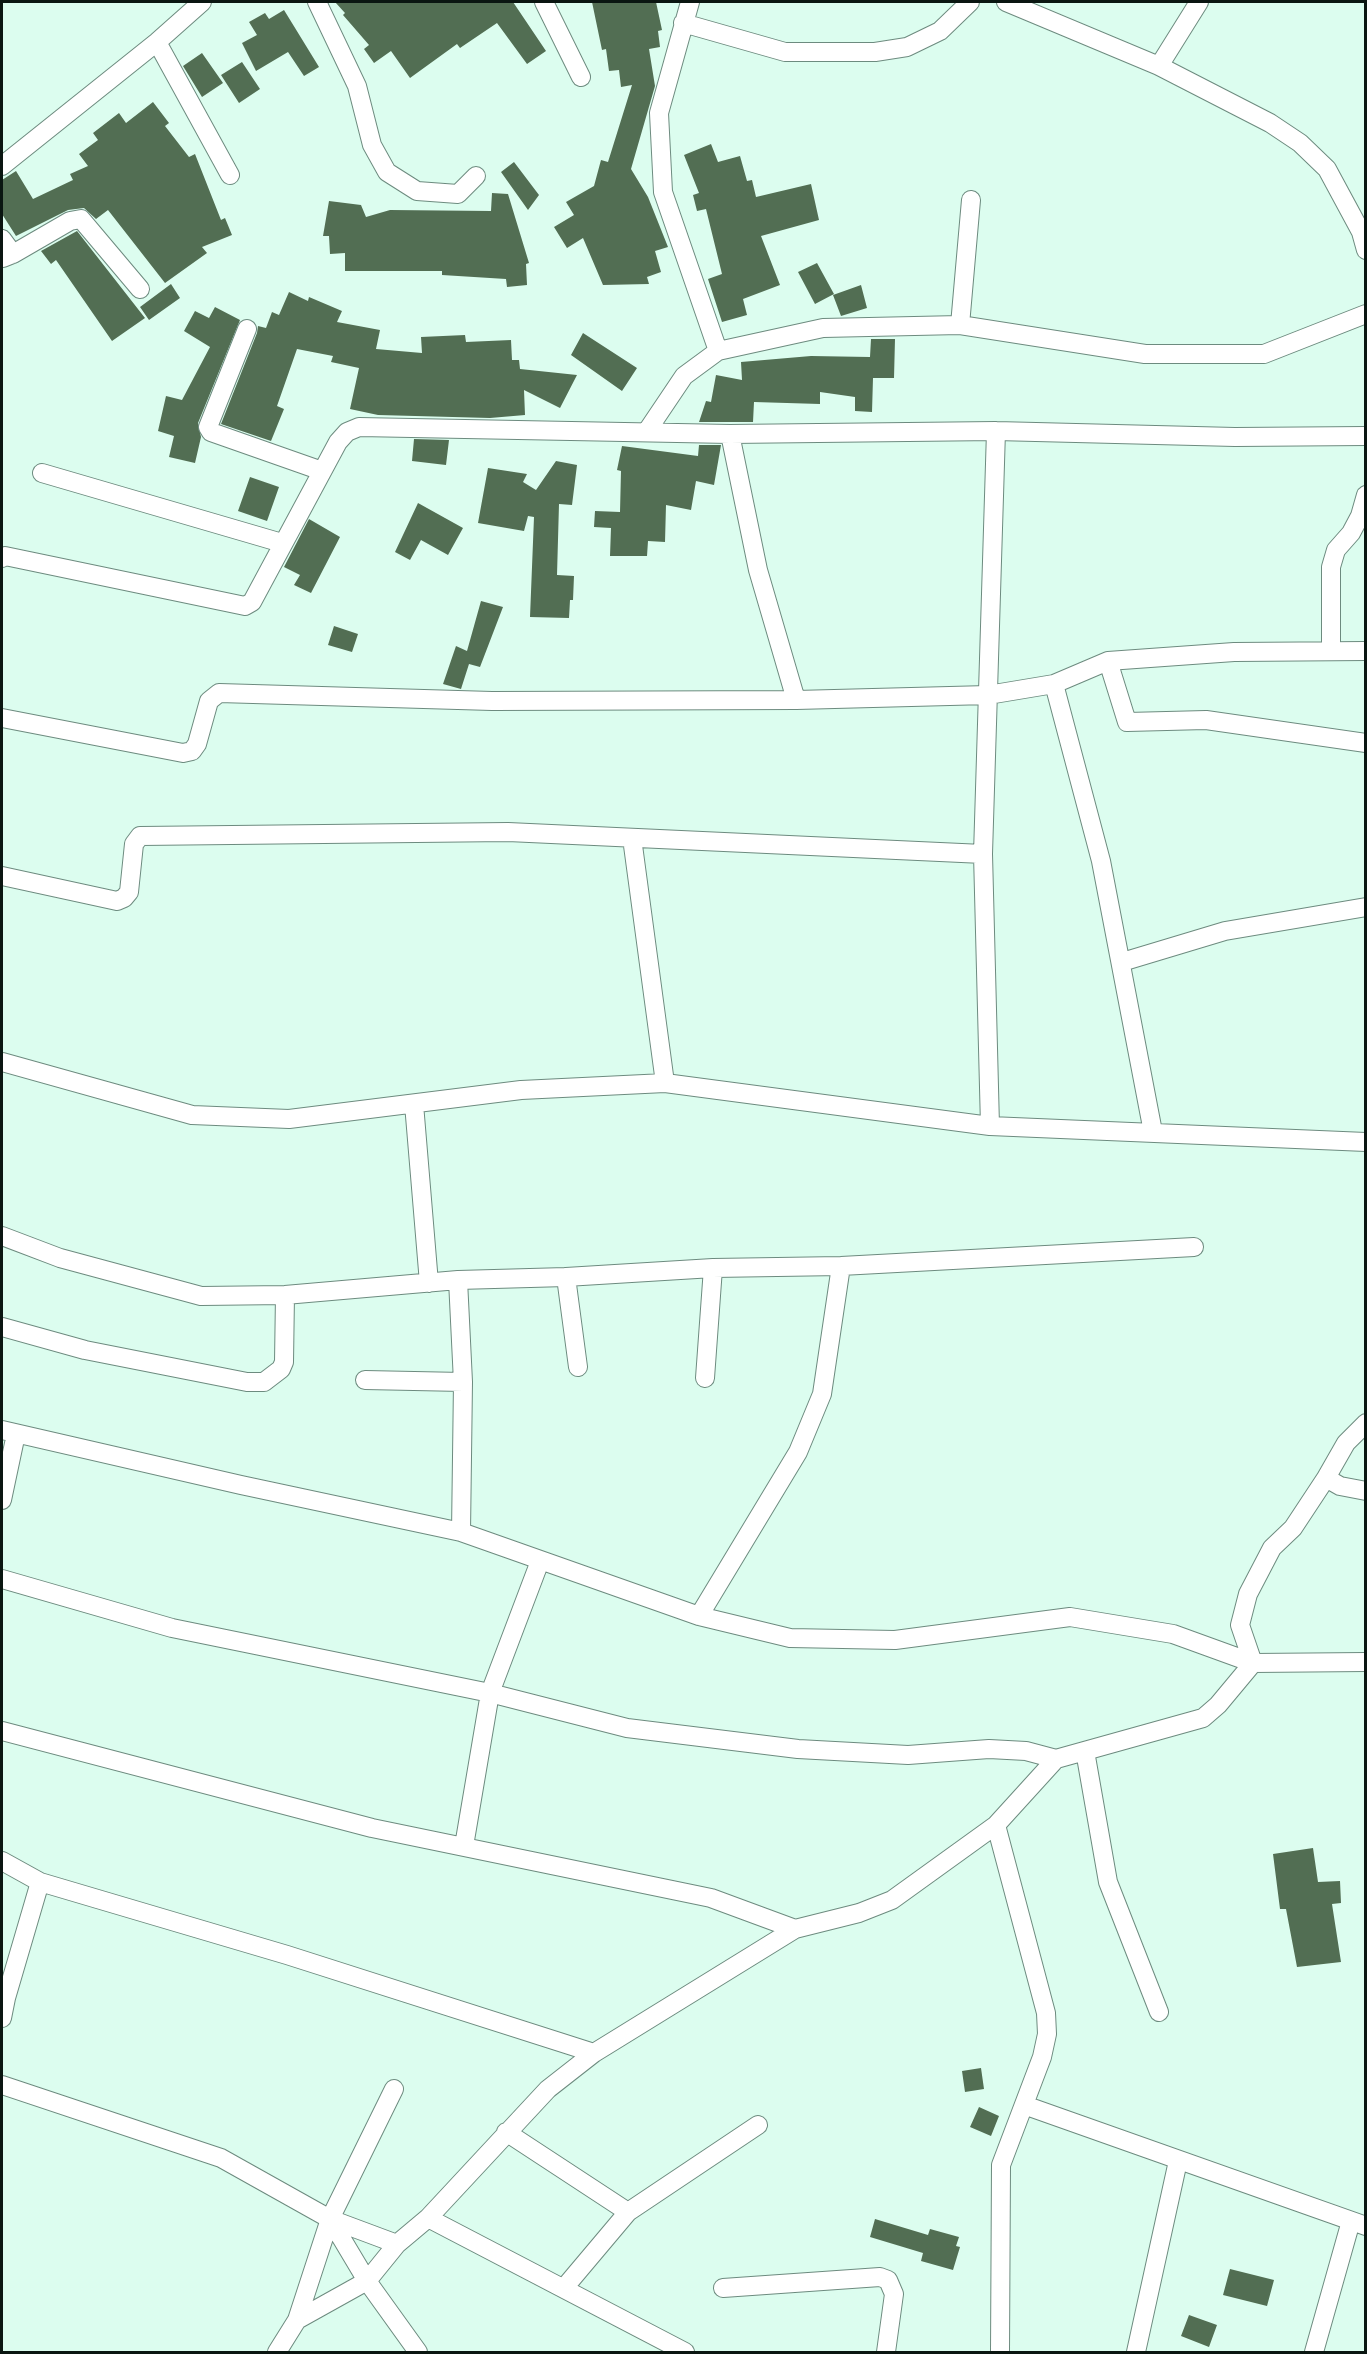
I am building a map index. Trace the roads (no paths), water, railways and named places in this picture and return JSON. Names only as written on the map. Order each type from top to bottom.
[{"type":"street","points":[[2,166],[157,42],[202,2]]},
{"type":"street","points":[[317,2],[357,86],[372,145],[387,172],[417,191],[458,194],[476,176]]},
{"type":"street","points":[[544,2],[581,77]]},
{"type":"street","points":[[690,2],[659,113],[663,192],[718,351]]},
{"type":"street","points":[[683,23],[785,52],[875,52],[907,47],[940,31],[970,2]]},
{"type":"street","points":[[1006,2],[1159,66],[1270,123],[1300,143],[1327,169],[1361,232],[1365,250]]},
{"type":"street","points":[[1159,66],[1199,2]]},
{"type":"street","points":[[157,42],[230,175]]},
{"type":"street","points":[[960,325],[971,200]]},
{"type":"street","points":[[2,239],[7,256],[70,221],[81,219],[140,289]]},
{"type":"street","points":[[647,431],[684,376],[718,351],[822,328],[960,325],[1145,354],[1264,354],[1365,314]]},
{"type":"street","points":[[247,329],[208,427],[211,432],[322,471]]},
{"type":"street","points":[[2,558],[5,556],[238,607],[252,602],[338,442],[347,432],[359,427],[730,434],[996,430],[1235,437],[1365,436]]},
{"type":"street","points":[[990,1126],[983,854],[996,430]]},
{"type":"street","points":[[730,434],[758,570],[796,700]]},
{"type":"street","points":[[42,473],[282,543]]},
{"type":"street","points":[[1332,650],[1331,567],[1336,550],[1351,533],[1360,516],[1365,495]]},
{"type":"street","points":[[2,718],[183,753],[192,751],[197,744],[209,701],[219,693],[492,701],[796,700],[988,695],[1054,684],[1108,661],[1234,652],[1365,651]]},
{"type":"street","points":[[1108,661],[1127,722],[1206,720],[1365,743]]},
{"type":"street","points":[[1054,684],[1101,861],[1153,1132]]},
{"type":"street","points":[[2,876],[117,901],[129,892],[134,844],[140,836],[508,832],[983,854]]},
{"type":"street","points":[[632,838],[665,1083]]},
{"type":"street","points":[[1122,962],[1225,931],[1365,907]]},
{"type":"street","points":[[2,1063],[192,1116],[289,1119],[521,1090],[665,1083],[990,1126],[1365,1142]]},
{"type":"street","points":[[414,1104],[429,1283]]},
{"type":"street","points":[[2,1236],[60,1258],[201,1296],[285,1295],[458,1280],[566,1277],[713,1268],[841,1266],[1194,1247]]},
{"type":"street","points":[[699,1616],[798,1452],[822,1394],[841,1266]]},
{"type":"street","points":[[705,1378],[713,1268]]},
{"type":"street","points":[[566,1277],[578,1367]]},
{"type":"street","points":[[458,1280],[463,1382],[462,1532]]},
{"type":"street","points":[[2,1327],[85,1350],[247,1382],[264,1382],[281,1369],[284,1362],[285,1295]]},
{"type":"street","points":[[365,1380],[463,1382]]},
{"type":"street","points":[[1252,1663],[1240,1624],[1248,1594],[1272,1548],[1293,1528],[1346,1443],[1365,1423]]},
{"type":"street","points":[[2,1500],[9,1432],[462,1532],[699,1616],[790,1638],[895,1640],[1070,1617],[1173,1634],[1252,1663],[1365,1662]]},
{"type":"street","points":[[1326,1478],[1340,1486],[1365,1491]]},
{"type":"street","points":[[464,1846],[490,1693],[540,1561]]},
{"type":"street","points":[[2,1579],[172,1628],[490,1693],[627,1728],[798,1749],[908,1755],[989,1749],[1026,1752],[1056,1759],[1203,1718],[1218,1705],[1252,1663]]},
{"type":"street","points":[[2,1731],[372,1828],[711,1898],[795,1929]]},
{"type":"street","points":[[1085,1751],[1108,1882],[1159,2012]]},
{"type":"street","points":[[297,2320],[367,2281],[397,2244],[428,2218],[548,2089],[594,2054],[795,1929],[859,1912],[892,1900],[996,1826],[1056,1759]]},
{"type":"street","points":[[996,1826],[1046,2013],[1047,2034],[1042,2057],[1001,2165],[1000,2352]]},
{"type":"street","points":[[2,1861],[40,1881],[288,1955],[594,2054]]},
{"type":"street","points":[[2,2018],[4,1997],[40,1881]]},
{"type":"street","points":[[2,2085],[221,2158],[330,2219],[397,2244]]},
{"type":"street","points":[[278,2352],[297,2320],[330,2219],[394,2089]]},
{"type":"street","points":[[1024,2105],[1358,2223],[1314,2352]]},
{"type":"street","points":[[564,2288],[628,2212],[758,2125]]},
{"type":"street","points":[[506,2132],[628,2212]]},
{"type":"street","points":[[1136,2352],[1178,2161]]},
{"type":"street","points":[[428,2218],[685,2352]]},
{"type":"street","points":[[330,2219],[367,2281],[418,2352]]},
{"type":"street","points":[[723,2288],[880,2277],[888,2280],[894,2294],[886,2352]]}]
